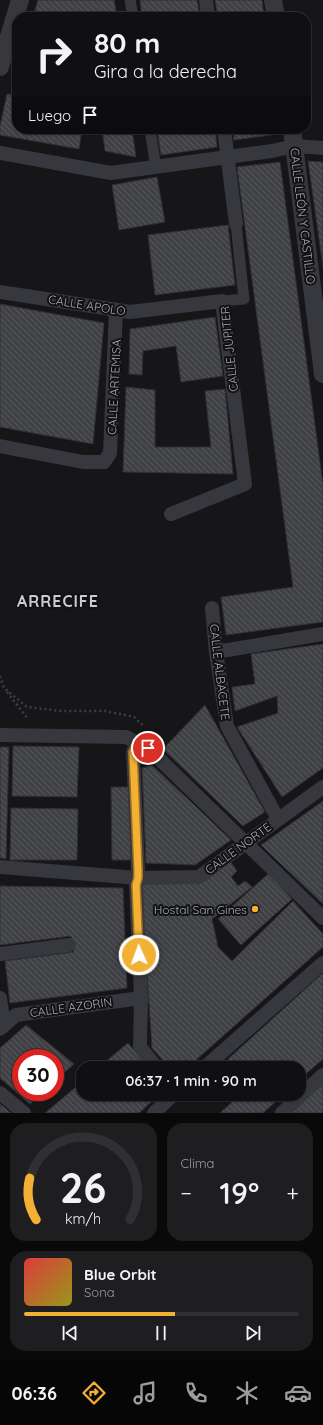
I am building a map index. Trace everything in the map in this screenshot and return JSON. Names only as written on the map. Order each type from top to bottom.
[{"type":"street","points":[[16,12],[20,0]]},
{"type":"street","points":[[130,0],[132,12]]},
{"type":"street","points":[[206,0],[207,12]]},
{"type":"street","points":[[273,0],[275,12]]},
{"type":"street","points":[[0,67],[12,27]]},
{"type":"street","points":[[151,134],[156,168]]},
{"type":"street","name":"CALLE JUPITER","points":[[171,514],[245,484],[222,302],[244,299],[225,134]]},
{"type":"street","points":[[0,153],[111,173],[272,151],[293,137],[323,148]]},
{"type":"street","name":"CALLE LEÓN Y CASTILLO","points":[[293,137],[323,374]]},
{"type":"street","name":"CALLE APOLO","points":[[0,292],[130,312],[222,302]]},
{"type":"street","name":"CALLE ARTEMISA","points":[[0,446],[83,462],[104,462],[110,453],[116,310]]},
{"type":"street","name":"CALLE ALBACETE","points":[[212,608],[216,652],[227,726],[278,819]]},
{"type":"street","points":[[216,652],[323,634]]},
{"type":"street","points":[[0,735],[126,737],[143,746],[323,918]]},
{"type":"street","points":[[143,746],[133,752],[138,878],[136,885],[141,998],[140,1047],[151,1061]]},
{"type":"street","name":"CALLE NORTE","points":[[0,867],[138,878],[199,876],[323,787]]},
{"type":"street","points":[[0,954],[69,945]]},
{"type":"street","points":[[212,1061],[323,963]]},
{"type":"street","name":"CALLE AZORIN","points":[[0,998],[2,1027]]},
{"type":"street","name":"CALLE AZORIN","points":[[2,1027],[16,1015],[141,998]]},
{"type":"street","points":[[282,1113],[323,1075]]},
{"type":"street","points":[[0,1093],[24,1113]]},
{"type":"street","points":[[154,1113],[167,1101]]},
{"type":"path","points":[[0,676],[4,688],[43,736]]},
{"type":"path","points":[[4,688],[27,707],[61,711],[106,711],[134,717],[149,732],[141,730],[143,746]]},
{"type":"building","points":[[38,0],[114,0],[116,12],[34,12]]},
{"type":"building","points":[[140,0],[197,0],[199,12],[141,12]]},
{"type":"building","points":[[215,0],[262,0],[263,12],[217,12]]},
{"type":"building","points":[[7,94],[12,94],[12,134],[81,134],[79,149],[0,135],[0,126]]},
{"type":"building","points":[[103,134],[133,134],[136,157],[105,151]]},
{"type":"building","points":[[158,134],[216,134],[217,147],[161,155]]},
{"type":"building","points":[[233,134],[279,134],[234,140]]},
{"type":"building","points":[[308,161],[323,162],[323,267]]},
{"type":"building","points":[[280,162],[323,485],[323,622],[226,635],[221,597],[293,587],[237,167]]},
{"type":"building","points":[[157,177],[165,222],[119,230],[112,185]]},
{"type":"building","points":[[228,225],[235,285],[155,295],[148,235]]},
{"type":"building","points":[[0,304],[104,323],[93,444],[0,427]]},
{"type":"building","points":[[215,317],[223,376],[181,382],[176,346],[143,351],[142,375],[129,374],[130,329]]},
{"type":"building","points":[[126,387],[155,390],[155,447],[211,447],[205,391],[225,389],[233,474],[123,472]]},
{"type":"building","points":[[323,644],[323,768],[282,797],[237,727],[278,713],[277,696],[235,711],[232,687],[255,684],[251,654]]},
{"type":"building","points":[[205,705],[265,812],[243,826],[163,749]]},
{"type":"building","points":[[13,746],[79,747],[77,797],[12,796]]},
{"type":"building","points":[[0,747],[9,747],[6,859],[0,858]]},
{"type":"building","points":[[152,765],[231,840],[195,865],[146,863],[142,768]]},
{"type":"building","points":[[111,787],[131,787],[131,860],[112,860]]},
{"type":"building","points":[[323,801],[323,904],[261,845]]},
{"type":"building","points":[[11,808],[78,809],[77,860],[10,860]]},
{"type":"building","points":[[230,861],[237,871],[231,877],[238,886],[245,881],[252,887],[212,919],[218,947],[232,961],[293,901],[323,934],[323,947],[195,1061],[164,1061],[152,1048],[141,882],[209,878]]},
{"type":"building","name":"Hostal San Gines","points":[[269,873],[292,899],[241,945],[218,919]]},
{"type":"building","points":[[0,886],[123,888],[127,988],[10,1003],[5,961],[74,952],[71,936],[0,945]]},
{"type":"building","points":[[323,973],[323,1059],[306,1074],[306,1061],[230,1061],[228,1059]]},
{"type":"building","points":[[26,1025],[56,1049],[12,1049],[12,1088],[0,1078],[0,1048]]},
{"type":"building","points":[[128,1043],[143,1061],[106,1061]]},
{"type":"building","points":[[64,1056],[74,1064],[64,1073]]},
{"type":"building","points":[[323,1083],[323,1113],[291,1113],[304,1101],[306,1101],[306,1099]]},
{"type":"building","points":[[76,1087],[76,1101],[152,1101],[139,1113],[45,1113],[59,1101],[64,1101],[64,1097]]},
{"type":"building","points":[[27,1101],[33,1101],[30,1104]]},
{"type":"building","points":[[233,1101],[276,1101],[263,1113],[220,1113]]},
{"type":"building","points":[[0,1104],[11,1113],[0,1113]]},
{"type":"place","name":"Hostal San Gines","points":[[255,909]]},
{"type":"district","name":"ARRECIFE","points":[[58,601]]},
{"type":"route","points":[[139,955],[136,885],[138,870],[133,752],[137,743],[148,748]]}]
